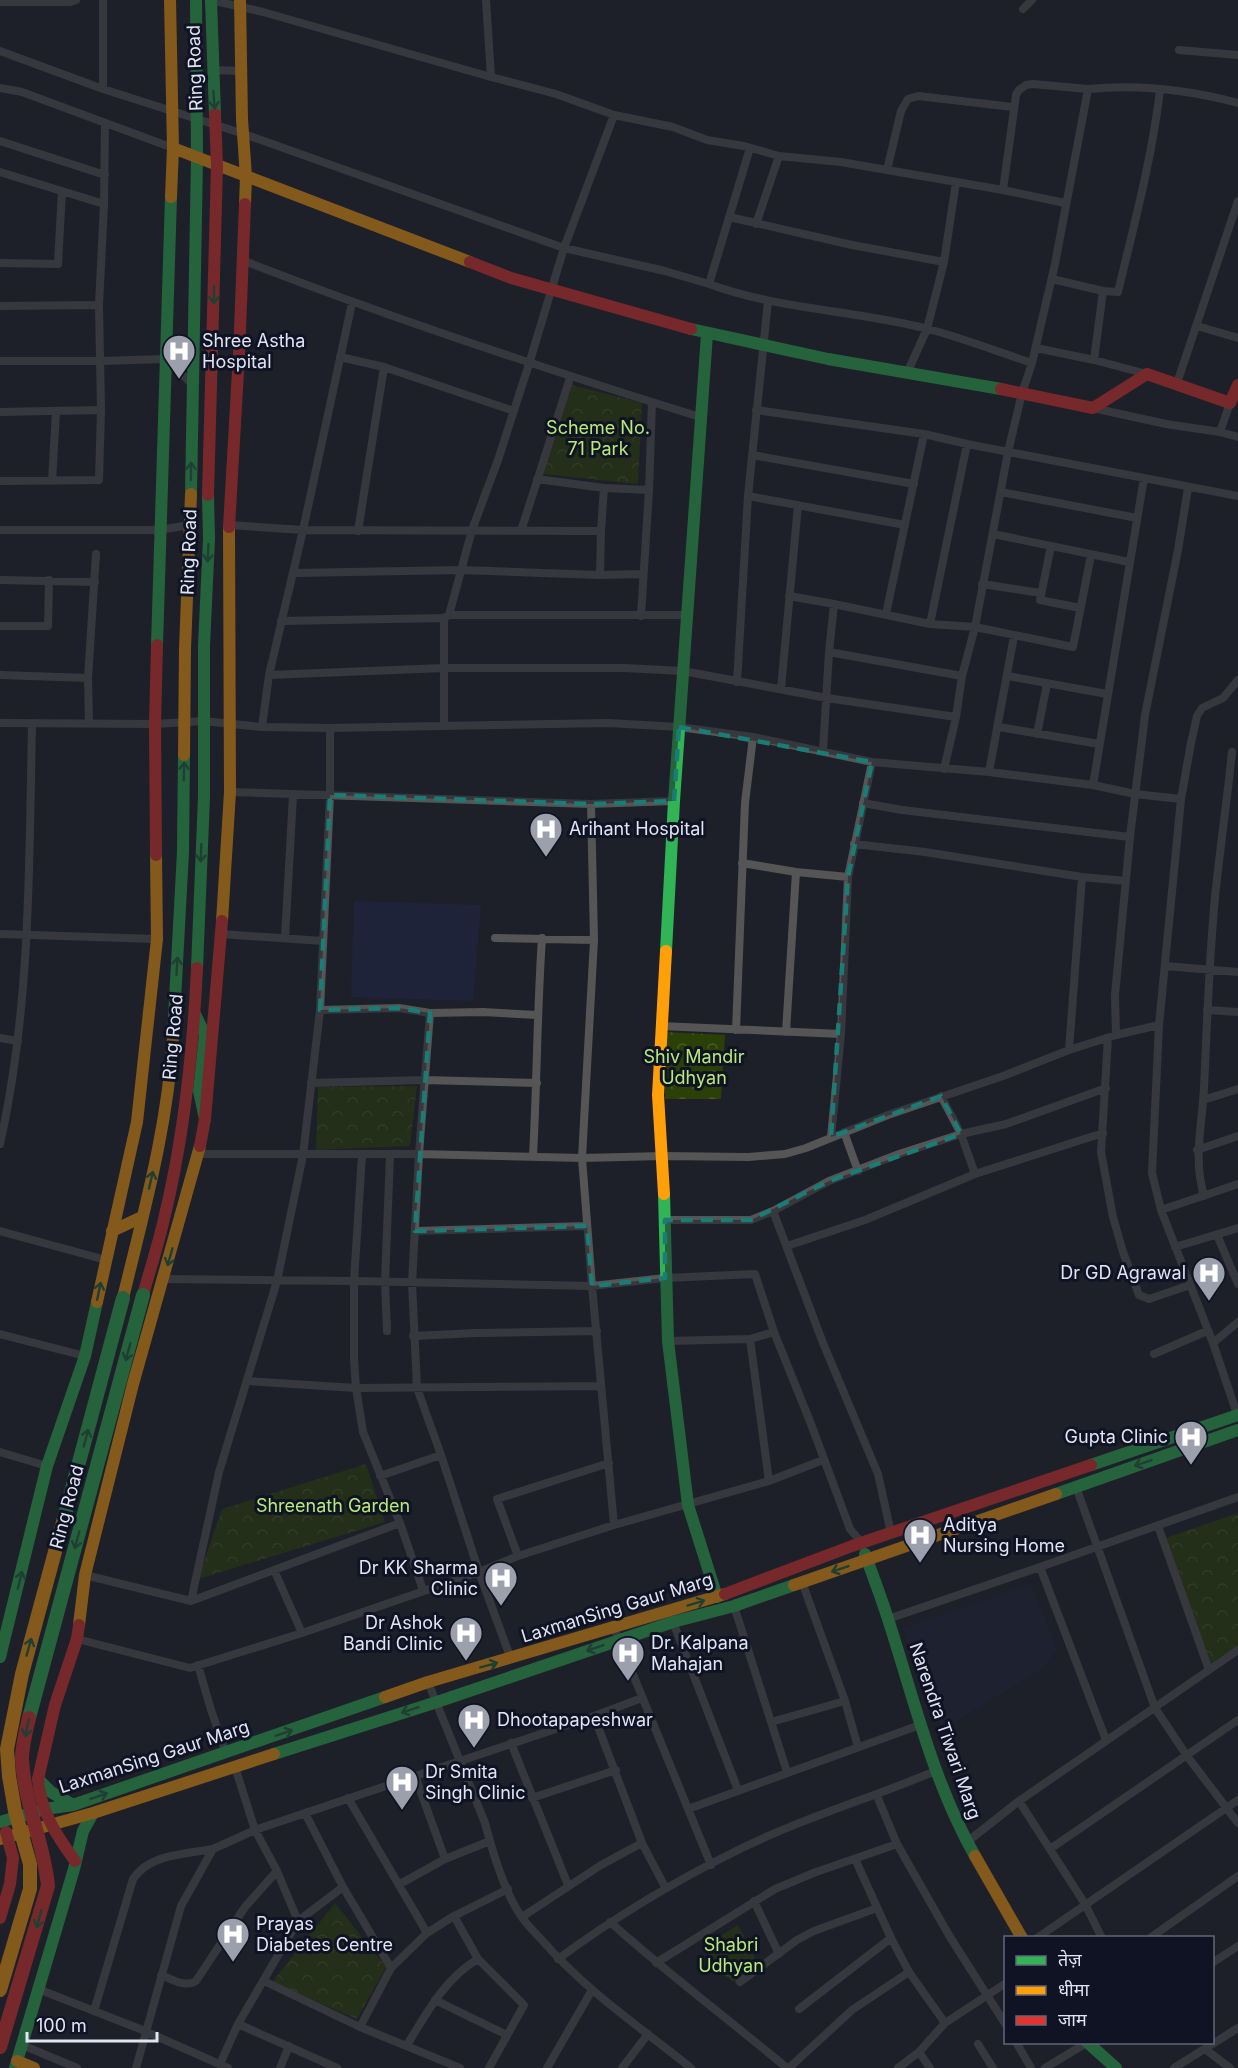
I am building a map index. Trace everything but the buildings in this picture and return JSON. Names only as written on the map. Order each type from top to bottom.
[{"type":"main road","points":[[0,1657],[47,1466],[85,1356],[137,1122],[157,939],[155,724],[159,530],[174,113],[170,0]]},
{"type":"main road","name":"Ring Road","points":[[0,1990],[30,1889],[30,1864],[15,1811],[9,1776],[7,1749],[11,1722],[123,1298],[163,1129],[171,1067],[183,852],[197,158],[196,0]]},
{"type":"main road","name":"Ring Road","points":[[0,2047],[48,1886],[46,1865],[28,1798],[22,1758],[27,1727],[164,1220],[182,1128],[195,1014],[204,797],[203,721],[217,166],[211,0]]},
{"type":"main road","points":[[75,1861],[51,1824],[38,1787],[38,1779],[55,1704],[77,1639],[85,1575],[133,1384],[199,1154],[205,1119],[221,934],[230,792],[229,525],[246,177],[240,3]]},
{"type":"main road","points":[[173,148],[512,278],[707,334],[1093,408],[1147,374],[1230,403],[1238,385]]},
{"type":"main road","points":[[707,334],[674,801],[658,1095],[663,1156],[668,1341],[688,1505],[717,1597]]},
{"type":"main road","points":[[195,1014],[205,1035],[199,1090],[205,1119]]},
{"type":"main road","points":[[112,1231],[142,1217]]},
{"type":"main road","name":"LaxmanSing Gaur Marg","points":[[4,1839],[93,1813],[437,1702],[862,1543],[1238,1416]]},
{"type":"main road","name":"LaxmanSing Gaur Marg","points":[[1,1818],[73,1805],[428,1682],[512,1659],[734,1606],[1238,1430]]},
{"type":"main road","name":"Narendra Tiwari Marg","points":[[862,1543],[920,1725],[956,1822],[1021,1936]]},
{"type":"main road","points":[[38,1779],[51,1792],[73,1805]]},
{"type":"main road","points":[[34,2068],[16,2065],[74,1869],[83,1831],[93,1813]]},
{"type":"main road","points":[[0,1918],[10,1884],[14,1858],[4,1839],[1,1818]]},
{"type":"main road","points":[[1089,2044],[1116,2068]]},
{"type":"street","points":[[0,2],[70,2],[76,0]]},
{"type":"street","points":[[103,0],[103,90]]},
{"type":"street","points":[[211,0],[240,3],[556,94],[614,115],[673,127],[707,140],[779,156],[841,162],[1065,203]]},
{"type":"street","points":[[486,0],[491,77]]},
{"type":"street","points":[[1023,9],[1032,0]]},
{"type":"street","points":[[1179,50],[1238,55]]},
{"type":"street","points":[[0,51],[103,90],[216,124],[564,248],[665,271],[735,294],[927,329],[1032,363]]},
{"type":"street","points":[[212,70],[241,71]]},
{"type":"street","points":[[1002,190],[1013,107],[1019,90],[1026,85],[1197,93],[1238,103]]},
{"type":"street","points":[[0,88],[22,92],[173,148]]},
{"type":"street","points":[[944,769],[956,717],[962,676],[975,627],[1008,452],[1052,279],[1088,89]]},
{"type":"street","points":[[1052,279],[1103,291],[1118,292],[1147,166],[1160,90]]},
{"type":"street","points":[[887,170],[900,111],[908,99],[918,96],[1013,107]]},
{"type":"street","points":[[444,726],[447,616],[472,530],[514,411],[564,248],[614,115]]},
{"type":"street","points":[[0,481],[99,480],[101,410],[99,305],[105,123]]},
{"type":"street","points":[[0,141],[105,175]]},
{"type":"street","points":[[709,284],[750,148]]},
{"type":"street","points":[[756,224],[779,156]]},
{"type":"street","points":[[0,172],[104,204]]},
{"type":"street","points":[[907,373],[927,329],[944,262],[956,182]]},
{"type":"street","points":[[0,263],[58,264],[62,191]]},
{"type":"street","points":[[1178,383],[1238,201]]},
{"type":"street","points":[[729,217],[944,262]]},
{"type":"street","points":[[242,260],[352,303],[529,364],[700,417]]},
{"type":"street","points":[[1094,360],[1103,291]]},
{"type":"street","points":[[737,682],[748,496],[768,301]]},
{"type":"street","points":[[262,727],[269,675],[294,573],[352,303]]},
{"type":"street","points":[[0,306],[99,305]]},
{"type":"street","points":[[1197,326],[1238,338]]},
{"type":"street","points":[[1036,348],[1147,374]]},
{"type":"street","points":[[339,357],[384,367],[514,411]]},
{"type":"street","points":[[0,361],[166,359],[191,383]]},
{"type":"street","points":[[358,531],[384,367]]},
{"type":"street","points":[[521,531],[570,378]]},
{"type":"street","points":[[641,616],[652,402]]},
{"type":"street","points":[[1220,432],[1230,403]]},
{"type":"street","points":[[1093,408],[1238,437]]},
{"type":"street","points":[[0,412],[101,410]]},
{"type":"street","points":[[756,410],[924,434],[1188,488],[1238,496]]},
{"type":"street","points":[[52,481],[56,412]]},
{"type":"street","points":[[886,614],[924,434]]},
{"type":"street","points":[[930,624],[967,444]]},
{"type":"street","points":[[752,454],[914,484]]},
{"type":"street","points":[[1093,785],[1144,478]]},
{"type":"street","points":[[537,479],[604,488],[649,490]]},
{"type":"street","points":[[600,575],[604,488]]},
{"type":"street","points":[[1188,488],[1145,715],[1130,837],[1101,1152],[1109,1201],[1123,1252],[1139,1295],[1149,1299],[1190,1285]]},
{"type":"street","points":[[1001,492],[1137,518]]},
{"type":"street","points":[[748,496],[905,525]]},
{"type":"street","points":[[782,689],[798,505]]},
{"type":"street","points":[[0,530],[159,530],[190,525]]},
{"type":"street","points":[[229,525],[358,531],[601,531]]},
{"type":"street","points":[[993,534],[1129,562]]},
{"type":"street","points":[[1051,546],[1040,600],[1080,608]]},
{"type":"street","points":[[89,723],[88,678],[96,554]]},
{"type":"street","points":[[789,596],[930,624],[975,627],[1073,647],[1091,555]]},
{"type":"street","points":[[294,573],[460,570],[600,575],[643,574]]},
{"type":"street","points":[[0,580],[95,582]]},
{"type":"street","points":[[0,626],[48,626],[49,580]]},
{"type":"street","points":[[982,584],[1041,593]]},
{"type":"street","points":[[823,751],[834,604]]},
{"type":"street","points":[[281,621],[447,616],[686,615]]},
{"type":"street","points":[[989,772],[1014,636]]},
{"type":"street","points":[[829,652],[962,676]]},
{"type":"street","points":[[269,675],[444,668],[624,668],[683,671],[827,698],[956,717]]},
{"type":"street","points":[[0,675],[88,678]]},
{"type":"street","points":[[1008,676],[1107,694]]},
{"type":"street","points":[[1238,680],[1223,698],[1202,708],[1197,716],[1181,799],[1159,1025],[1152,1173],[1161,1210],[1213,1343],[1238,1416]]},
{"type":"street","points":[[1037,734],[1047,684]]},
{"type":"street","points":[[0,723],[155,724],[203,721],[262,727],[330,728],[608,723],[679,727],[753,737],[872,762],[989,772],[1181,799]]},
{"type":"street","points":[[0,1144],[7,1115],[18,1041],[28,934],[32,724]]},
{"type":"street","points":[[999,727],[1099,744]]},
{"type":"street","points":[[191,1601],[219,1472],[277,1281],[303,1155],[320,1010],[330,795],[330,728]]},
{"type":"street","points":[[736,1030],[745,803],[753,737]]},
{"type":"street","points":[[1204,1196],[1197,1150],[1203,1100],[1215,899],[1232,752]]},
{"type":"street","points":[[831,1137],[841,1034],[848,877],[872,762]]},
{"type":"street","points":[[230,792],[591,804],[674,801]]},
{"type":"street","points":[[285,938],[293,795]]},
{"type":"street","points":[[863,803],[1130,837]]},
{"type":"street","points":[[591,804],[594,940],[582,1158],[614,1526]]},
{"type":"street","points":[[854,844],[1126,881]]},
{"type":"street","points":[[742,863],[796,872],[848,877]]},
{"type":"street","points":[[786,1032],[796,872]]},
{"type":"street","points":[[1069,1050],[1082,876]]},
{"type":"street","points":[[0,934],[157,939]]},
{"type":"street","points":[[221,934],[323,941]]},
{"type":"street","points":[[495,938],[594,940]]},
{"type":"street","points":[[533,1156],[537,1083],[537,1015],[542,938]]},
{"type":"street","points":[[1165,966],[1238,972]]},
{"type":"street","points":[[320,1010],[399,1008],[430,1013],[483,1012],[537,1015]]},
{"type":"street","points":[[1207,1011],[1238,1012]]},
{"type":"street","points":[[430,1013],[412,1283],[417,1388],[479,1572],[512,1659]]},
{"type":"street","points":[[199,1154],[419,1154],[582,1158],[748,1157],[785,1154],[1069,1050],[1159,1025]]},
{"type":"street","points":[[660,1026],[841,1034]]},
{"type":"street","points":[[0,1038],[18,1041]]},
{"type":"street","points":[[310,1083],[424,1080],[537,1083]]},
{"type":"street","points":[[665,1220],[751,1220],[819,1186],[858,1171],[961,1134],[1006,1124],[1106,1089]]},
{"type":"street","points":[[1203,1100],[1238,1089]]},
{"type":"street","points":[[941,1096],[961,1134],[975,1174]]},
{"type":"street","points":[[844,1132],[858,1171]]},
{"type":"street","points":[[787,1246],[865,1220],[975,1174],[1103,1133]]},
{"type":"street","points":[[1197,1150],[1238,1136]]},
{"type":"street","points":[[362,1155],[354,1281],[356,1388],[363,1432],[400,1523],[423,1590]]},
{"type":"street","points":[[387,1332],[385,1282],[390,1155]]},
{"type":"street","points":[[1161,1210],[1238,1184]]},
{"type":"street","points":[[773,1211],[830,1362],[878,1474],[891,1533]]},
{"type":"street","points":[[415,1231],[587,1226]]},
{"type":"street","points":[[1175,1247],[1238,1228]]},
{"type":"street","points":[[0,1231],[106,1260]]},
{"type":"street","points":[[1217,1235],[1237,1279]]},
{"type":"street","points":[[164,1279],[592,1286],[665,1278],[755,1274],[774,1332],[850,1529],[862,1543]]},
{"type":"street","points":[[1213,1343],[1238,1322]]},
{"type":"street","points":[[413,1336],[597,1331]]},
{"type":"street","points":[[1154,1354],[1207,1331]]},
{"type":"street","points":[[668,1341],[750,1339],[774,1332]]},
{"type":"street","points":[[0,1334],[85,1356]]},
{"type":"street","points":[[750,1339],[769,1480]]},
{"type":"street","points":[[247,1381],[356,1388],[601,1386]]},
{"type":"street","points":[[0,1452],[47,1466]]},
{"type":"street","points":[[380,1476],[441,1455]]},
{"type":"street","points":[[77,1639],[190,1668],[303,1633],[479,1572],[518,1556],[769,1480],[823,1460]]},
{"type":"street","points":[[518,1556],[497,1499],[609,1463]]},
{"type":"street","points":[[1076,1487],[1155,1708],[1187,1756],[1238,1823]]},
{"type":"street","points":[[888,1619],[1238,1497]]},
{"type":"street","points":[[85,1575],[191,1601],[400,1523]]},
{"type":"street","points":[[1158,1526],[1209,1670]]},
{"type":"street","points":[[1040,1567],[1106,1740]]},
{"type":"street","points":[[274,1570],[303,1633]]},
{"type":"street","points":[[802,1582],[845,1701],[858,1747]]},
{"type":"street","points":[[734,1606],[787,1772]]},
{"type":"street","points":[[674,1622],[738,1790]]},
{"type":"street","points":[[616,1634],[711,1865]]},
{"type":"street","points":[[967,1842],[1019,1801],[1238,1650]]},
{"type":"street","points":[[198,1665],[226,1753]]},
{"type":"street","points":[[428,1682],[486,1823],[490,1841],[508,1889],[522,1917],[558,1959],[592,1990],[691,2068]]},
{"type":"street","points":[[94,2011],[133,1879],[153,1861],[213,1849],[255,1830],[348,1797],[642,1698]]},
{"type":"street","points":[[771,1722],[845,1701]]},
{"type":"street","points":[[594,1716],[642,1843],[665,1887]]},
{"type":"street","points":[[1050,1849],[1238,1720]]},
{"type":"street","points":[[688,1809],[920,1725]]},
{"type":"street","points":[[511,1743],[568,1886]]},
{"type":"street","points":[[234,1767],[255,1830],[277,1871],[298,1921]]},
{"type":"street","points":[[532,1798],[616,1770]]},
{"type":"street","points":[[558,1959],[665,1887],[738,1850],[938,1770]]},
{"type":"street","points":[[415,1776],[445,1859]]},
{"type":"street","points":[[877,1796],[897,1844],[950,1937],[1004,2023]]},
{"type":"street","points":[[348,1797],[427,1933]]},
{"type":"street","points":[[1040,1936],[1238,1800]]},
{"type":"street","points":[[1019,1801],[1085,1905],[1101,1936]]},
{"type":"street","points":[[305,1813],[343,1887],[391,1968]]},
{"type":"street","points":[[400,1884],[445,1859],[490,1841]]},
{"type":"street","points":[[522,1917],[568,1886],[642,1843]]},
{"type":"street","points":[[656,1963],[775,1888],[897,1844]]},
{"type":"street","points":[[136,2068],[181,1906],[213,1849]]},
{"type":"street","points":[[855,1859],[909,1972],[945,2023]]},
{"type":"street","points":[[161,1975],[184,1984],[196,1981],[245,1907],[277,1871]]},
{"type":"street","points":[[1153,1936],[1238,1876]]},
{"type":"street","points":[[38,1989],[145,2031],[224,2066],[238,2024],[298,1921],[343,1887]]},
{"type":"street","points":[[360,2027],[391,1968],[427,1933],[454,1916],[508,1889]]},
{"type":"street","points":[[754,1901],[779,1954]]},
{"type":"street","points":[[740,1982],[797,1940],[814,1931],[877,1908]]},
{"type":"street","points":[[454,1916],[478,1959],[524,2005],[489,2068]]},
{"type":"street","points":[[610,1922],[656,1963],[788,2068],[852,2010],[909,1972]]},
{"type":"street","points":[[799,2009],[891,1938]]},
{"type":"street","points":[[1214,1962],[1238,1946]]},
{"type":"street","points":[[407,2045],[435,2000],[463,1967],[478,1959]]},
{"type":"street","points":[[264,1981],[360,2027],[460,2068]]},
{"type":"street","points":[[898,2068],[919,2052],[945,2023],[1004,1984]]},
{"type":"street","points":[[548,2068],[592,1990]]},
{"type":"street","points":[[435,2000],[507,2035]]},
{"type":"street","points":[[238,2024],[336,2068]]},
{"type":"street","points":[[1214,2043],[1238,2028]]},
{"type":"street","points":[[622,2068],[648,2034]]},
{"type":"street","points":[[978,2044],[993,2068]]},
{"type":"street","points":[[1017,2044],[1031,2068]]},
{"type":"street","points":[[1045,2068],[1086,2044]]},
{"type":"street","points":[[1174,2068],[1213,2044]]},
{"type":"street","points":[[22,2045],[77,2068]]},
{"type":"street","points":[[280,2068],[290,2046]]},
{"type":"street","points":[[1205,2049],[1230,2068]]},
{"type":"street","points":[[919,2052],[930,2068]]},
{"type":"highlighted area","points":[[679,727],[872,762],[848,877],[831,1137],[941,1096],[961,1134],[829,1181],[751,1220],[665,1220],[665,1278],[592,1286],[587,1226],[415,1231],[430,1013],[399,1008],[320,1010],[330,795],[591,804],[674,801]]},
{"type":"shaded area","points":[[354,901],[481,905],[473,1001],[351,997]]},
{"type":"shaded area","points":[[1031,1584],[1057,1649],[1043,1668],[942,1730],[903,1629]]},
{"type":"green space","name":"Scheme No. 71 Park","points":[[572,385],[642,403],[638,484],[543,474]]},
{"type":"green space","name":"Shiv Mandir Udhyan","points":[[665,1032],[725,1035],[721,1099],[665,1099]]},
{"type":"green space","points":[[417,1086],[410,1146],[316,1150],[318,1087]]},
{"type":"green space","name":"Shreenath Garden","points":[[366,1464],[385,1522],[198,1579],[222,1509]]},
{"type":"green space","points":[[1238,1513],[1238,1646],[1211,1663],[1160,1540]]},
{"type":"green space","points":[[335,1903],[386,1967],[357,2019],[272,1982]]},
{"type":"green space","name":"Shabri Udhyan","points":[[738,1925],[759,1966],[738,1984],[704,1963],[718,1937]]},
{"type":"traffic: fast","points":[[191,494],[197,158],[196,0]]},
{"type":"traffic: fast","points":[[211,0],[215,114]]},
{"type":"traffic: fast","points":[[157,645],[171,197]]},
{"type":"traffic: fast","points":[[691,329],[828,359],[1001,389]]},
{"type":"traffic: fast","points":[[666,951],[674,801],[707,334]]},
{"type":"traffic: fast","points":[[197,968],[204,797],[204,645],[209,539],[208,495]]},
{"type":"traffic: fast","points":[[173,1037],[183,852],[184,755]]},
{"type":"traffic: fast","points":[[195,1014],[205,1035],[199,1091],[205,1119]]},
{"type":"traffic: fast","points":[[664,1194],[668,1341],[688,1505],[717,1597]]},
{"type":"traffic: fast","points":[[29,1718],[143,1295]]},
{"type":"traffic: fast","points":[[63,1522],[123,1298]]},
{"type":"traffic: fast","points":[[0,1657],[47,1466],[85,1356],[97,1302]]},
{"type":"traffic: fast","points":[[1091,1465],[1238,1415]]},
{"type":"traffic: fast","points":[[1056,1494],[1238,1430]]},
{"type":"traffic: fast","points":[[865,1554],[936,1770],[960,1828],[975,1856]]},
{"type":"traffic: fast","points":[[274,1754],[437,1702],[673,1622],[734,1606],[794,1585]]},
{"type":"traffic: fast","points":[[0,1822],[45,1809],[73,1805],[385,1697]]},
{"type":"traffic: fast","points":[[38,1779],[51,1792],[73,1805]]},
{"type":"traffic: fast","points":[[15,2068],[74,1869],[83,1831],[93,1813]]},
{"type":"traffic: fast","points":[[1089,2044],[1116,2068]]},
{"type":"traffic: slow","points":[[170,0],[173,148],[171,197]]},
{"type":"traffic: slow","points":[[240,0],[245,204]]},
{"type":"traffic: slow","points":[[173,148],[470,262]]},
{"type":"traffic: slow","points":[[184,755],[185,649],[191,494]]},
{"type":"traffic: slow","points":[[222,921],[230,792],[229,527]]},
{"type":"traffic: slow","points":[[97,1302],[137,1122],[157,939],[156,855]]},
{"type":"traffic: slow","points":[[664,1194],[658,1095],[666,951]]},
{"type":"traffic: slow","points":[[123,1298],[161,1136],[173,1037]]},
{"type":"traffic: slow","points":[[79,1625],[85,1575],[133,1384],[200,1146]]},
{"type":"traffic: slow","points":[[112,1231],[142,1217]]},
{"type":"traffic: slow","points":[[794,1585],[1056,1494]]},
{"type":"traffic: slow","points":[[0,1990],[30,1889],[30,1864],[15,1811],[7,1749],[22,1674],[63,1522]]},
{"type":"traffic: slow","points":[[385,1697],[428,1682],[725,1594]]},
{"type":"traffic: slow","points":[[0,1839],[93,1813],[274,1754]]},
{"type":"traffic: slow","points":[[975,1856],[1021,1936]]},
{"type":"traffic: slow","points":[[17,2061],[34,2068]]},
{"type":"traffic: jam","points":[[208,495],[217,166],[215,114]]},
{"type":"traffic: jam","points":[[229,527],[245,204]]},
{"type":"traffic: jam","points":[[470,262],[511,278],[691,329]]},
{"type":"traffic: jam","points":[[1001,389],[1093,408],[1147,374],[1230,403],[1238,385]]},
{"type":"traffic: jam","points":[[156,855],[157,645]]},
{"type":"traffic: jam","points":[[200,1146],[205,1119],[222,921]]},
{"type":"traffic: jam","points":[[143,1295],[162,1229],[177,1157],[190,1063],[197,968]]},
{"type":"traffic: jam","points":[[725,1594],[852,1546],[1091,1465]]},
{"type":"traffic: jam","points":[[75,1861],[56,1833],[46,1812],[39,1791],[38,1779],[55,1705],[77,1639],[79,1625]]},
{"type":"traffic: jam","points":[[0,2047],[48,1886],[43,1854],[26,1791],[22,1759],[29,1718]]},
{"type":"traffic: jam","points":[[0,1918],[10,1884],[13,1858],[6,1832]]},
{"type":"place","name":"Shree Astha Hospital","points":[[179,380]]},
{"type":"place","name":"Arihant Hospital","points":[[546,858]]},
{"type":"place","name":"Dr GD Agrawal","points":[[1209,1302]]},
{"type":"place","name":"Gupta Clinic","points":[[1191,1466]]},
{"type":"place","name":"Aditya Nursing Home","points":[[920,1564]]},
{"type":"place","name":"Dr KK Sharma Clinic","points":[[501,1607]]},
{"type":"place","name":"Dr Ashok Bandi Clinic","points":[[466,1662]]},
{"type":"place","name":"Dr. Kalpana Mahajan","points":[[628,1682]]},
{"type":"place","name":"Dhootapapeshwar","points":[[474,1749]]},
{"type":"place","name":"Dr Smita Singh Clinic","points":[[402,1811]]},
{"type":"place","name":"Prayas Diabetes Centre","points":[[233,1963]]}]
